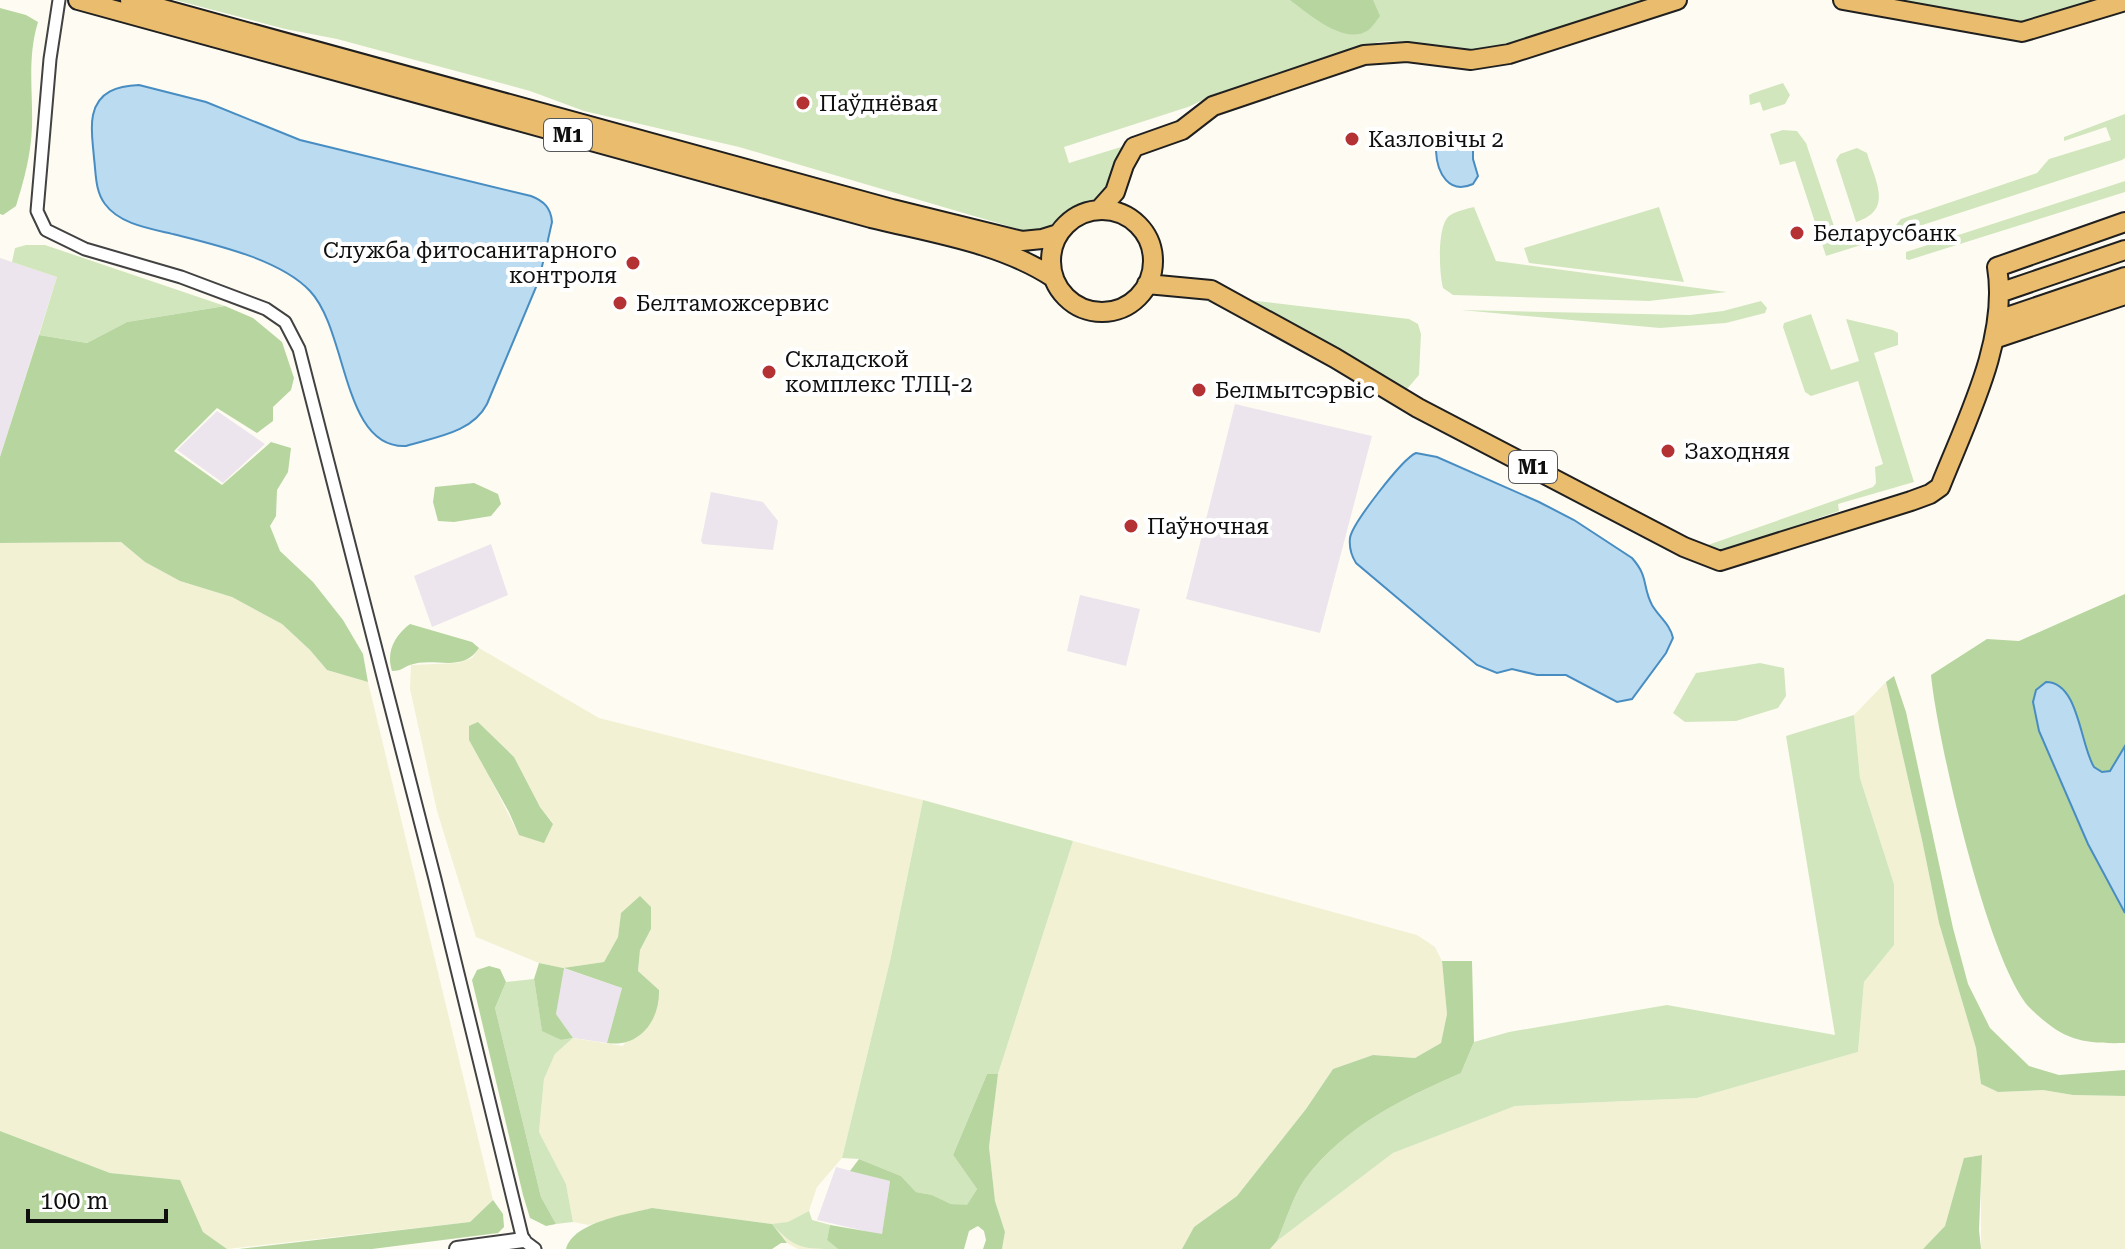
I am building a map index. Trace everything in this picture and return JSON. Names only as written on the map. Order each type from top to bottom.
[{"type":"highway","name":"М1","points":[[78,0],[957,240],[1027,262],[1054,278],[1072,302],[1088,310],[1102,312],[1128,304],[1147,284],[1211,290],[1418,408],[1684,547],[1720,561],[1911,501],[1940,487],[1998,307]]},
{"type":"highway","name":"М1","points":[[130,0],[892,209],[1022,241],[1058,234],[1072,219],[1099,210]]},
{"type":"highway","points":[[1099,210],[1115,192],[1134,147],[1182,130],[1213,106],[1364,55],[1407,52],[1483,60],[1677,0]]},
{"type":"highway","points":[[1843,0],[2022,32],[2125,1]]},
{"type":"highway","points":[[1099,210],[1123,214],[1144,232],[1153,257],[1147,284]]},
{"type":"highway","points":[[1998,307],[1997,267],[2125,222]]},
{"type":"highway","points":[[1054,278],[1051,257],[1058,234]]},
{"type":"highway","points":[[1998,307],[2125,234]]},
{"type":"highway","points":[[1998,307],[2125,242]]},
{"type":"highway","points":[[1998,307],[2125,250]]},
{"type":"highway","points":[[1998,307],[2125,259]]},
{"type":"highway","points":[[1998,307],[2125,268]]},
{"type":"highway","points":[[1998,307],[2125,277]]},
{"type":"highway","points":[[1998,307],[2125,286]]},
{"type":"highway","points":[[1998,307],[2125,295]]},
{"type":"street","points":[[59,0],[50,59],[37,211],[46,230],[85,249],[194,281],[266,309],[285,322],[299,349],[529,1244],[457,1249]]},
{"type":"shaded area","points":[[0,258],[57,277],[0,457]]},
{"type":"shaded area","points":[[1235,404],[1372,436],[1320,633],[1186,599]]},
{"type":"shaded area","points":[[217,411],[265,444],[223,483],[177,450]]},
{"type":"shaded area","points":[[711,492],[763,502],[778,521],[773,550],[703,544],[701,541]]},
{"type":"shaded area","points":[[491,544],[508,595],[432,627],[414,576]]},
{"type":"shaded area","points":[[1080,595],[1140,609],[1126,666],[1067,651]]},
{"type":"shaded area","points":[[563,968],[622,988],[607,1043],[573,1038],[556,1014]]},
{"type":"shaded area","points":[[836,1167],[890,1181],[882,1235],[817,1220]]},
{"type":"green space","points":[[175,0],[1648,0],[1474,54],[1403,42],[1379,42],[1218,93],[1188,107],[1064,147],[1069,163],[1121,147],[1117,177],[1100,200],[1069,212],[1045,229],[1028,232],[739,147],[584,111],[530,91],[337,39],[285,29]]},
{"type":"green space","points":[[1290,0],[1373,0],[1380,16],[1367,31],[1347,34],[1326,26]]},
{"type":"green space","points":[[1878,0],[2113,0],[2031,24]]},
{"type":"green space","points":[[0,8],[26,15],[38,22],[32,62],[29,157],[16,206],[3,215],[0,214]]},
{"type":"green space","points":[[1783,83],[1790,95],[1785,104],[1763,111],[1760,102],[1750,105],[1749,95]]},
{"type":"green space","points":[[2125,114],[2125,158],[2122,160],[1904,231],[1896,225],[1901,219],[2037,173],[2049,159],[2111,140],[2106,127],[2064,141],[2064,137]]},
{"type":"green space","points":[[1783,130],[1797,131],[1806,143],[1839,241],[1874,231],[1877,240],[1826,256],[1795,161],[1780,165],[1770,134]]},
{"type":"green space","points":[[1857,148],[1867,153],[1879,194],[1875,210],[1856,222],[1836,160],[1840,154]]},
{"type":"green space","points":[[2125,181],[2125,192],[1906,259],[1906,252]]},
{"type":"green space","points":[[1474,207],[1496,261],[1727,292],[1649,301],[1453,295],[1443,288],[1440,261],[1442,229],[1449,216]]},
{"type":"green space","points":[[1659,207],[1684,282],[1529,263],[1524,248]]},
{"type":"green space","points":[[45,245],[225,306],[127,322],[87,343],[39,335],[57,277],[12,262],[15,248]]},
{"type":"green space","points":[[1233,298],[1409,319],[1418,324],[1421,334],[1419,375],[1407,389]]},
{"type":"green space","points":[[1761,301],[1767,308],[1765,313],[1726,323],[1660,328],[1461,310],[1690,315],[1723,311]]},
{"type":"green space","points":[[225,306],[253,318],[282,342],[294,378],[291,390],[273,407],[273,421],[257,433],[217,408],[174,451],[222,485],[271,442],[291,448],[288,472],[277,490],[276,516],[270,526],[280,551],[313,582],[343,620],[363,654],[368,682],[327,670],[282,624],[232,597],[180,581],[145,562],[121,542],[0,543],[0,457],[39,335],[87,343],[127,322]]},
{"type":"green space","points":[[1811,314],[1831,370],[1859,361],[1846,319],[1898,333],[1898,345],[1874,353],[1914,482],[1838,504],[1839,511],[1719,552],[1705,546],[1873,487],[1876,483],[1875,467],[1883,464],[1858,381],[1811,396],[1805,392],[1783,327],[1784,323]]},
{"type":"green space","points":[[474,483],[498,494],[501,504],[491,516],[454,522],[438,521],[433,502],[435,487]]},
{"type":"green space","points":[[121,542],[145,562],[180,581],[232,597],[282,624],[327,670],[368,682],[493,1200],[470,1222],[227,1249],[203,1232],[179,1180],[110,1173],[0,1131],[0,543]]},
{"type":"green space","points":[[2125,594],[2125,746],[2110,771],[2102,772],[2093,767],[2074,708],[2069,698],[2051,682],[2044,743],[2077,820],[2125,913],[2125,1043],[2084,1041],[2063,1034],[2031,1009],[2015,985],[1982,902],[1954,798],[1931,675],[1987,639],[2019,641]]},
{"type":"green space","points":[[410,624],[472,642],[479,648],[464,660],[419,663],[392,671],[390,657],[393,645]]},
{"type":"green space","points":[[479,648],[599,718],[923,800],[890,961],[842,1158],[817,1187],[809,1211],[812,1220],[830,1225],[827,1240],[838,1249],[798,1249],[787,1243],[772,1224],[652,1208],[589,1225],[573,1222],[566,1184],[539,1132],[544,1079],[555,1054],[573,1038],[623,1046],[659,990],[638,971],[640,950],[651,929],[621,913],[618,937],[604,962],[563,968],[539,963],[476,937],[437,811],[410,689],[411,665],[458,663],[472,658]],"holes":[[[478,722],[514,757],[540,807],[553,823],[519,835],[490,778]]]},
{"type":"green space","points":[[1760,663],[1784,668],[1786,696],[1778,708],[1736,721],[1685,722],[1673,713],[1696,673]]},
{"type":"green space","points":[[1894,676],[1906,712],[1968,984],[1990,1028],[2029,1066],[2059,1075],[2125,1070],[2125,1096],[2073,1095],[2043,1090],[1998,1092],[1981,1084],[1976,1048],[1939,923],[1886,682]]},
{"type":"green space","points":[[1886,682],[1939,923],[1976,1048],[1981,1084],[1998,1092],[2043,1090],[2073,1095],[2125,1096],[2125,1249],[1981,1249],[1981,1155],[1964,1158],[1945,1226],[1923,1249],[1270,1249],[1393,1153],[1515,1106],[1697,1098],[1858,1052],[1864,982],[1894,945],[1894,884],[1860,778],[1854,715]]},
{"type":"green space","points":[[1854,715],[1860,778],[1894,884],[1894,945],[1864,982],[1858,1052],[1697,1098],[1515,1106],[1393,1153],[1277,1241],[1301,1186],[1321,1160],[1376,1116],[1461,1073],[1474,1042],[1509,1032],[1667,1005],[1835,1035],[1786,736]]},
{"type":"green space","points":[[478,722],[514,757],[540,807],[553,824],[544,843],[519,835],[469,740],[469,726]]},
{"type":"green space","points":[[923,800],[1073,841],[998,1074],[987,1074],[953,1155],[977,1189],[967,1206],[916,1192],[901,1176],[859,1159],[842,1158],[890,961]]},
{"type":"green space","points":[[1073,841],[1417,935],[1435,947],[1442,961],[1447,1014],[1441,1043],[1415,1058],[1373,1055],[1333,1069],[1306,1109],[1237,1196],[1194,1227],[1182,1249],[1002,1249],[1005,1232],[995,1201],[989,1147],[998,1074]]},
{"type":"green space","points":[[640,896],[651,907],[651,929],[640,950],[638,971],[659,990],[656,1012],[651,1022],[638,1037],[607,1043],[622,988],[564,968],[556,1014],[573,1038],[561,1040],[542,1031],[534,979],[539,963],[563,968],[604,962],[618,937],[621,913]]},
{"type":"green space","points":[[1442,961],[1472,961],[1474,1042],[1461,1073],[1396,1104],[1338,1144],[1305,1179],[1277,1241],[1270,1249],[1182,1249],[1194,1227],[1237,1196],[1306,1109],[1333,1069],[1373,1055],[1415,1058],[1441,1043],[1447,1014]]},
{"type":"green space","points":[[489,966],[500,969],[506,982],[495,1008],[541,1197],[556,1224],[546,1226],[530,1218],[523,1195],[472,980],[477,970]]},
{"type":"green space","points":[[534,979],[542,1030],[561,1040],[573,1038],[555,1054],[544,1079],[539,1132],[566,1184],[573,1222],[556,1224],[541,1197],[495,1008],[506,982]]},
{"type":"green space","points":[[987,1074],[998,1074],[989,1147],[995,1201],[1005,1232],[1002,1249],[983,1249],[986,1240],[984,1231],[978,1226],[969,1231],[964,1249],[838,1249],[827,1240],[830,1225],[882,1234],[890,1181],[850,1171],[859,1159],[901,1176],[916,1192],[951,1204],[967,1205],[977,1189],[953,1155]]},
{"type":"green space","points":[[0,1131],[110,1173],[180,1180],[203,1232],[227,1249],[0,1249]]},
{"type":"green space","points":[[1982,1155],[1981,1249],[1923,1249],[1945,1226],[1964,1158]]},
{"type":"green space","points":[[493,1200],[503,1214],[504,1227],[498,1233],[372,1249],[239,1249],[470,1222]]},
{"type":"green space","points":[[652,1208],[772,1224],[787,1243],[772,1249],[566,1249],[579,1232],[590,1226]]},
{"type":"green space","points":[[809,1211],[812,1220],[830,1225],[827,1240],[838,1249],[800,1246],[772,1224],[788,1222]]},
{"type":"water","points":[[139,85],[206,102],[300,140],[531,196],[543,203],[552,222],[539,280],[480,414],[462,428],[440,436],[406,446],[385,442],[369,429],[358,409],[322,309],[298,280],[248,255],[138,225],[111,211],[102,199],[96,182],[93,115],[99,100],[110,91]]},
{"type":"water","points":[[1460,135],[1473,139],[1473,159],[1478,176],[1473,184],[1465,187],[1457,187],[1446,180],[1436,151],[1443,141]]},
{"type":"water","points":[[1416,453],[1437,457],[1539,502],[1574,520],[1632,558],[1641,571],[1652,605],[1673,638],[1666,653],[1632,699],[1617,702],[1566,675],[1537,675],[1512,669],[1497,673],[1477,665],[1356,563],[1350,545],[1353,531],[1389,479]]},
{"type":"water","points":[[2046,682],[2057,685],[2072,703],[2094,767],[2102,772],[2110,771],[2125,746],[2125,913],[2088,844],[2039,731],[2033,702],[2036,690]]},
{"type":"place","name":"Паўднёвая","points":[[803,103]]},
{"type":"place","name":"Казловічы 2","points":[[1352,139]]},
{"type":"place","name":"Беларусбанк","points":[[1797,233]]},
{"type":"place","name":"Служба фитосанитарного контроля","points":[[633,263]]},
{"type":"place","name":"Белтаможсервис","points":[[620,303]]},
{"type":"place","name":"Складской комплекс ТЛЦ-2","points":[[769,372]]},
{"type":"place","name":"Белмытсэрвіс","points":[[1199,390]]},
{"type":"place","name":"Заходняя","points":[[1668,451]]},
{"type":"place","name":"Паўночная","points":[[1131,526]]}]
